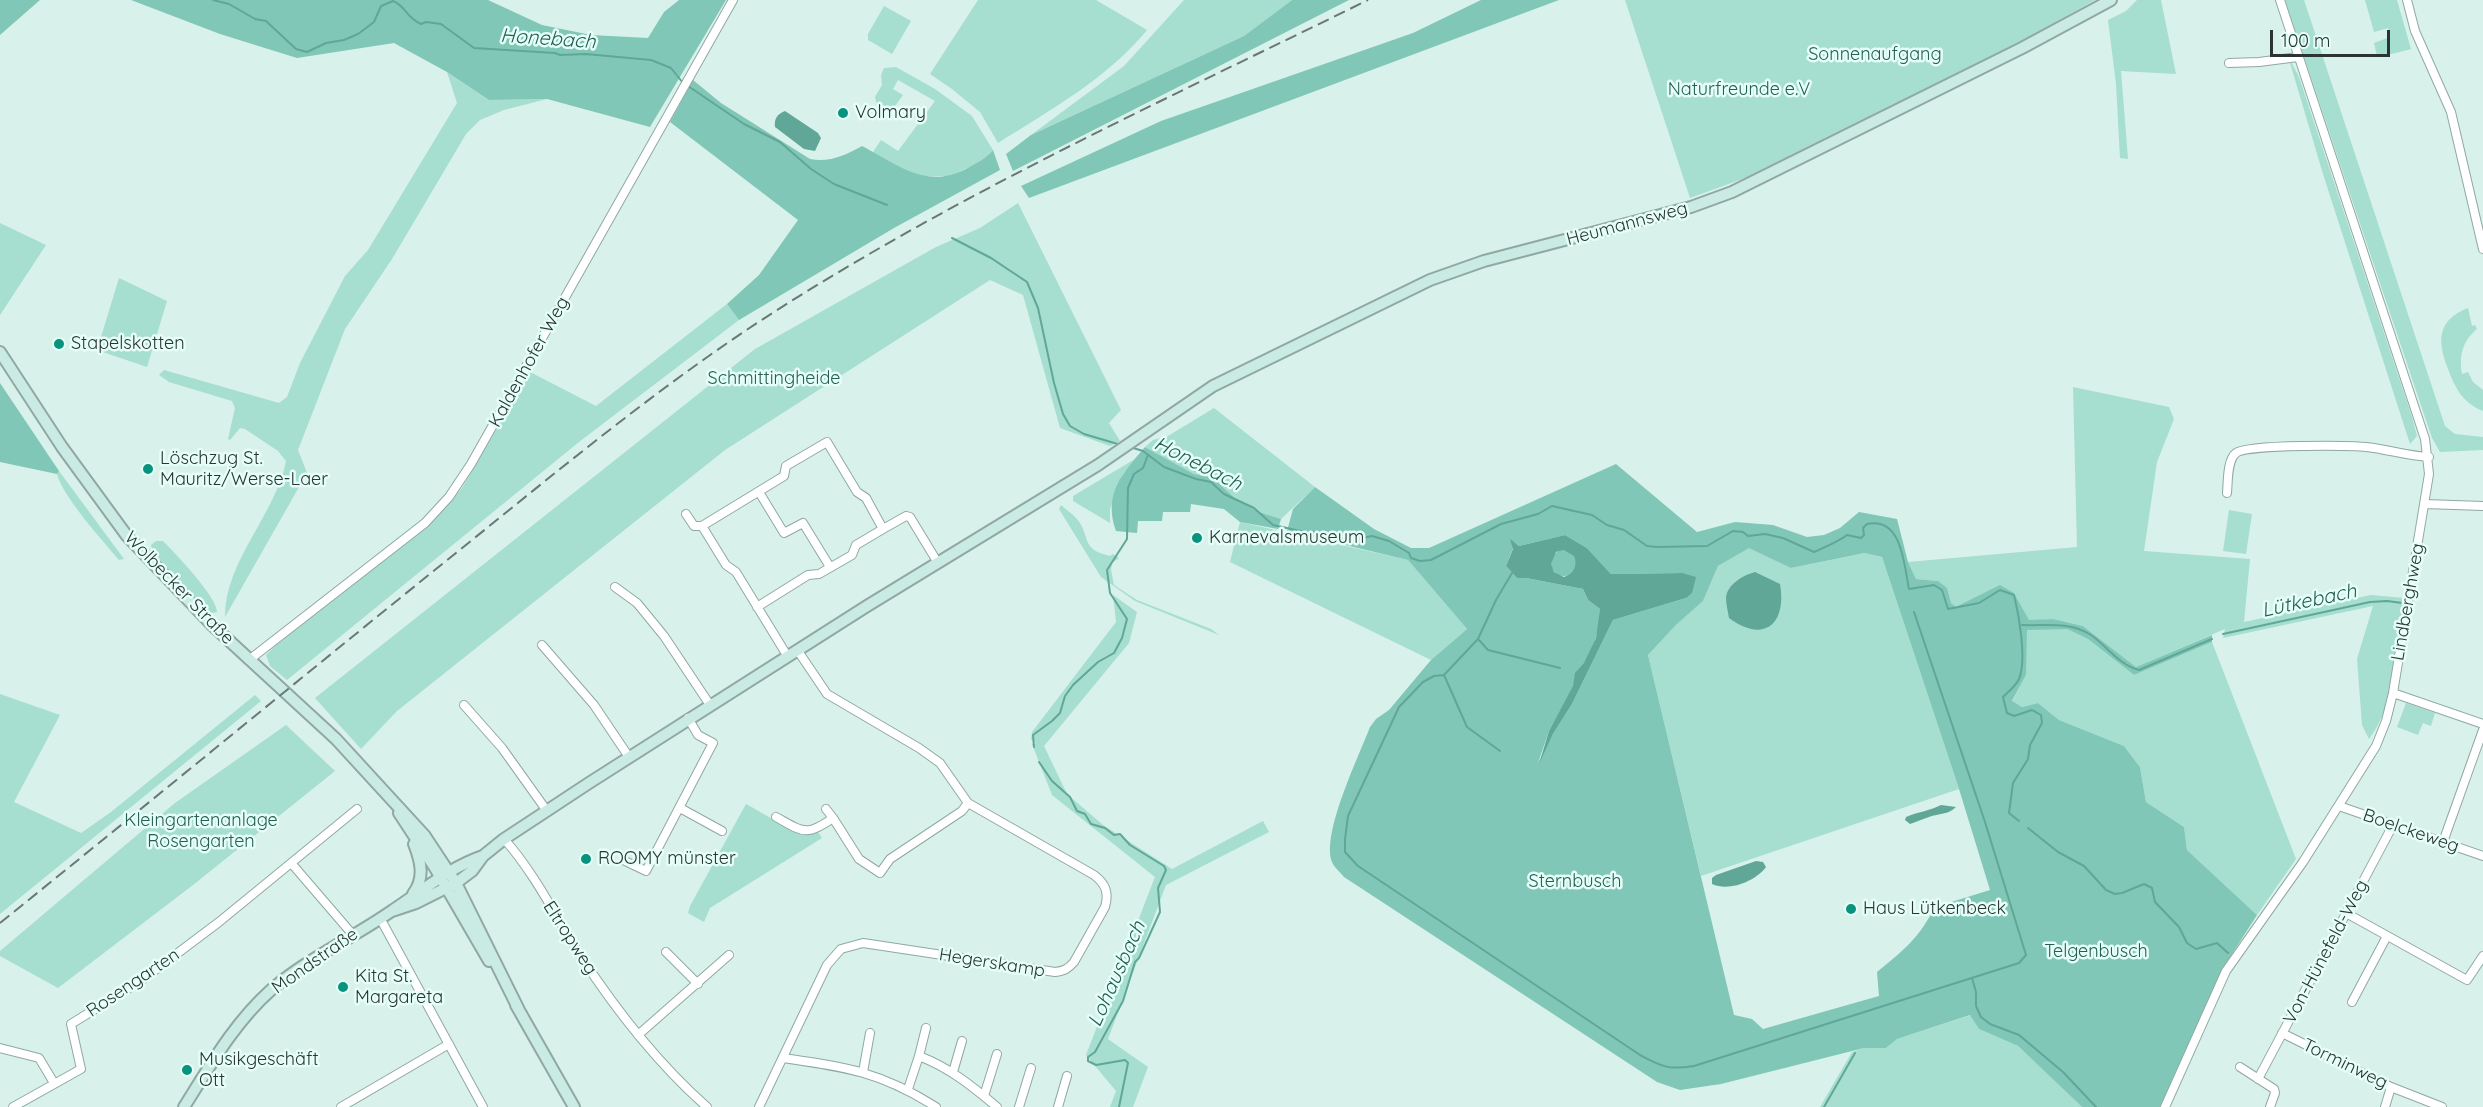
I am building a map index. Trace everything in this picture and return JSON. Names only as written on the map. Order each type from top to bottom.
[{"type":"street","name":"Kaldenhofer Weg","points":[[249,660],[425,523],[449,497],[471,464],[733,0]]},
{"type":"street","name":"Heumannsweg","points":[[938,563],[1120,450],[1213,386],[1430,280],[1484,261],[1691,207],[1732,192],[2011,53],[2111,0]]},
{"type":"street","name":"Lindberghweg","points":[[2165,1107],[2226,971],[2303,862],[2376,746],[2386,721],[2392,693],[2429,474],[2429,457],[2422,429],[2280,0]]},
{"type":"street","points":[[2407,0],[2415,31],[2451,112],[2483,249]]},
{"type":"street","points":[[2229,63],[2242,64],[2298,57]]},
{"type":"street","name":"Wolbecker Straße","points":[[0,352],[62,447],[127,536],[170,583],[249,660],[336,739],[425,836],[574,1107]]},
{"type":"street","points":[[686,514],[694,526],[702,526],[784,476],[786,466],[827,442],[858,492],[866,498],[883,529]]},
{"type":"street","points":[[2227,493],[2231,458],[2238,451],[2263,447],[2373,448],[2410,456],[2429,457]]},
{"type":"street","points":[[759,492],[784,533],[802,523],[830,567]]},
{"type":"street","points":[[2425,504],[2483,506]]},
{"type":"street","points":[[448,880],[472,871],[483,856],[504,839],[688,718],[938,563],[910,517],[906,516],[856,545],[852,555],[819,574],[808,575],[757,607]]},
{"type":"street","points":[[702,526],[726,565],[736,572],[788,657]]},
{"type":"street","points":[[615,586],[637,603],[664,636],[710,705]]},
{"type":"street","points":[[542,645],[594,705],[629,757]]},
{"type":"street","name":"Hegerskamp","points":[[759,1107],[827,965],[834,955],[848,946],[863,943],[1054,972],[1068,969],[1074,962],[1108,898],[1102,881],[969,803],[940,763],[919,748],[827,694],[798,651]]},
{"type":"street","points":[[2392,693],[2483,724]]},
{"type":"street","points":[[464,705],[502,748],[547,811]]},
{"type":"street","points":[[625,861],[646,871],[713,743],[698,735],[688,718]]},
{"type":"street","points":[[2443,842],[2483,730]]},
{"type":"street","name":"Wolbecker Straße","points":[[390,797],[406,827],[448,880]]},
{"type":"street","points":[[826,809],[859,859],[880,873],[890,859],[962,811],[969,803]]},
{"type":"street","name":"Boelckeweg","points":[[2339,806],[2483,856]]},
{"type":"street","points":[[680,808],[722,831]]},
{"type":"street","name":"Rosengarten","points":[[13,1107],[81,1069],[71,1024],[142,980],[292,864],[357,809]]},
{"type":"street","points":[[776,817],[797,828],[811,831],[832,818]]},
{"type":"street","name":"Von-Hünefeld-Weg","points":[[2258,1078],[2392,825]]},
{"type":"street","points":[[406,827],[417,852],[421,870],[419,884],[410,897]]},
{"type":"street","name":"Eltropweg","points":[[504,839],[599,983],[638,1035],[676,1078],[707,1107]]},
{"type":"street","points":[[292,864],[353,935]]},
{"type":"street","name":"Mondstraße","points":[[184,1107],[237,1025],[262,999],[298,970],[392,911],[410,897],[448,880]]},
{"type":"street","name":"Mondstraße","points":[[392,911],[416,903],[448,880]]},
{"type":"street","points":[[2346,913],[2467,980],[2483,956]]},
{"type":"street","points":[[380,918],[483,1107]]},
{"type":"street","points":[[2352,1002],[2387,936]]},
{"type":"street","points":[[666,952],[698,984]]},
{"type":"street","points":[[638,1035],[729,955]]},
{"type":"street","points":[[908,1089],[920,1056],[926,1029]]},
{"type":"street","points":[[863,1072],[870,1033]]},
{"type":"street","name":"Torminweg","points":[[2282,1033],[2391,1087],[2442,1107]]},
{"type":"street","points":[[953,1072],[962,1041]]},
{"type":"street","points":[[341,1107],[449,1044]]},
{"type":"street","points":[[0,1048],[39,1058],[54,1083]]},
{"type":"street","points":[[984,1096],[997,1054]]},
{"type":"street","points":[[920,1056],[941,1064],[997,1107]]},
{"type":"street","points":[[783,1058],[863,1072],[908,1089],[936,1107]]},
{"type":"street","points":[[2240,1067],[2274,1089],[2275,1093],[2270,1107]]},
{"type":"street","points":[[1018,1107],[1031,1068]]},
{"type":"street","points":[[1058,1107],[1067,1076]]},
{"type":"street","points":[[2385,1107],[2391,1087]]},
{"type":"green space","points":[[0,0],[40,0],[0,35]]},
{"type":"green space","points":[[131,0],[488,0],[542,25],[591,35],[648,38],[664,12],[679,0],[726,0],[650,127],[547,99],[489,100],[447,72],[394,43],[297,58],[220,34]]},
{"type":"green space","points":[[978,0],[1096,0],[1147,30],[1115,63],[1096,78],[998,143],[980,112],[930,74]]},
{"type":"green space","points":[[1184,0],[1292,0],[1244,36],[1031,135],[1124,66]]},
{"type":"green space","points":[[1292,0],[1349,0],[1013,171],[1006,154],[1031,135],[1244,36]]},
{"type":"green space","points":[[1481,0],[1559,0],[1029,198],[1021,186],[1161,121],[1413,33]]},
{"type":"green space","points":[[1625,0],[2095,0],[2020,42],[1781,165],[1690,198]]},
{"type":"green space","points":[[2137,0],[2161,0],[2176,74],[2121,71],[2128,159],[2120,158],[2116,84],[2108,20],[2126,11]]},
{"type":"green space","points":[[2285,0],[2304,0],[2445,426],[2455,434],[2483,437],[2483,450],[2440,452],[2432,438]]},
{"type":"green space","points":[[2365,0],[2397,0],[2411,49],[2377,56],[2374,43],[2390,37],[2388,28],[2374,32]]},
{"type":"green space","points":[[884,6],[911,21],[892,54],[868,40],[868,34]]},
{"type":"green space","points":[[2288,56],[2299,77],[2412,417],[2417,436],[2410,444],[2323,174]]},
{"type":"green space","points":[[896,67],[935,89],[972,116],[993,150],[987,158],[951,176],[920,176],[890,164],[873,152],[881,140],[898,151],[935,101],[898,80],[893,89],[903,95],[887,117],[877,105],[875,97],[882,85],[881,75],[884,68]]},
{"type":"green space","points":[[447,72],[489,100],[547,99],[504,110],[480,120],[466,134],[392,259],[345,329],[298,450],[307,473],[225,617],[227,596],[233,576],[272,501],[286,461],[278,451],[245,429],[240,428],[230,440],[228,439],[235,408],[232,401],[169,382],[159,375],[164,370],[279,403],[287,397],[300,363],[345,276],[368,250],[457,103]]},
{"type":"green space","points":[[693,80],[721,103],[810,159],[831,159],[862,146],[899,167],[924,176],[937,177],[966,169],[993,150],[1000,170],[894,228],[739,320],[727,304],[759,275],[798,220],[670,122]]},
{"type":"green space","name":"Schmittingheide","points":[[1018,203],[1121,410],[1109,423],[1120,441],[1110,446],[1060,428],[1023,295],[990,280],[725,450],[397,711],[361,749],[315,698],[755,349],[936,247],[980,228]]},
{"type":"green space","points":[[0,223],[46,245],[0,315]]},
{"type":"green space","points":[[119,278],[167,301],[147,367],[97,350]]},
{"type":"green space","points":[[727,304],[739,320],[579,442],[287,680],[270,666],[266,655],[275,646],[420,531],[443,510],[462,488],[530,372],[596,406]]},
{"type":"green space","points":[[2468,308],[2472,326],[2475,325],[2477,329],[2468,339],[2463,350],[2462,374],[2468,372],[2473,382],[2483,390],[2483,411],[2470,404],[2457,389],[2442,349],[2442,332],[2445,325],[2458,313]]},
{"type":"green space","points":[[0,383],[59,471],[57,474],[0,462]]},
{"type":"green space","points":[[2073,387],[2169,407],[2174,419],[2157,462],[2144,551],[2250,559],[2244,622],[2371,595],[2405,598],[2390,691],[2378,725],[2369,739],[2362,725],[2357,659],[2373,606],[2223,638],[2225,629],[2136,667],[2083,626],[2053,619],[2029,621],[2014,593],[1956,607],[1951,603],[1938,581],[1916,579],[1908,562],[2077,547]]},
{"type":"green space","points":[[1214,408],[1315,487],[1281,519],[1259,512],[1237,500],[1213,478],[1194,474],[1145,447],[1153,440],[1168,436]]},
{"type":"green space","points":[[1145,447],[1194,474],[1213,478],[1237,500],[1259,512],[1281,519],[1278,529],[1240,522],[1224,509],[1191,504],[1190,512],[1163,512],[1162,521],[1138,521],[1137,533],[1116,531],[1112,506],[1113,495],[1122,476]]},
{"type":"green space","points":[[1135,459],[1123,474],[1110,509],[1110,523],[1073,501],[1073,496]]},
{"type":"green space","name":"Sternbusch","points":[[1616,464],[1697,532],[1735,522],[1773,525],[1807,537],[1824,535],[1840,528],[1859,512],[1897,519],[1908,562],[1916,579],[1938,581],[1947,588],[1951,603],[1956,607],[2000,585],[2014,593],[2029,620],[2053,619],[2083,626],[2136,667],[2212,635],[2212,642],[2134,675],[2088,639],[2067,629],[2027,630],[2026,675],[2012,701],[2022,707],[2038,703],[2059,720],[2124,746],[2140,767],[2146,802],[2184,827],[2187,850],[2257,915],[2223,968],[2162,1107],[2082,1107],[2018,1046],[1979,1029],[1970,1015],[1897,1039],[1886,1048],[1864,1048],[1721,1084],[1680,1090],[1657,1082],[1344,877],[1332,862],[1330,849],[1332,833],[1343,795],[1370,727],[1376,719],[1389,710],[1431,660],[1467,629],[1408,560],[1287,531],[1293,509],[1315,487],[1374,529],[1411,548],[1429,548]],"holes":[[[1565,535],[1587,548],[1611,574],[1682,573],[1686,598],[1613,620],[1572,704],[1538,763],[1549,731],[1574,686],[1579,669],[1592,649],[1598,629],[1600,609],[1588,600],[1583,589],[1517,578],[1506,566],[1515,543],[1519,546]],[[1749,548],[1791,568],[1865,553],[1882,557],[1990,890],[1935,907],[1910,943],[1877,972],[1879,996],[1763,1029],[1752,1019],[1734,1015],[1648,655],[1703,601],[1718,566]]]},
{"type":"green space","points":[[59,471],[124,559],[119,560],[75,506],[61,483],[57,474]]},
{"type":"green space","points":[[1061,505],[1076,518],[1094,550],[1110,556],[1113,554],[1119,558],[1112,563],[1114,585],[1137,600],[1211,629],[1219,635],[1135,601],[1101,577],[1059,509]]},
{"type":"green space","points":[[2229,510],[2252,514],[2246,554],[2223,551]]},
{"type":"green space","points":[[1240,522],[1408,560],[1467,629],[1431,660],[1230,562]]},
{"type":"green space","points":[[156,541],[163,541],[177,555],[211,597],[217,612],[211,613],[154,556],[151,545]]},
{"type":"green space","points":[[1750,547],[1791,568],[1866,553],[1882,557],[1959,789],[1701,876],[1648,655],[1703,601],[1718,566]]},
{"type":"green space","points":[[1564,550],[1573,554],[1577,563],[1573,572],[1564,576],[1555,572],[1551,563],[1555,554]]},
{"type":"green space","points":[[1113,595],[1137,612],[1129,643],[1044,746],[1067,794],[1103,825],[1172,869],[1263,821],[1269,832],[1166,885],[1108,1039],[1148,1067],[1133,1107],[1110,1107],[1116,1091],[1086,1055],[1155,877],[1052,795],[1032,744],[1036,743],[1031,739],[1032,732],[1116,622]]},
{"type":"green space","points":[[2067,629],[2088,639],[2134,675],[2212,642],[2296,859],[2257,915],[2187,850],[2184,827],[2146,802],[2140,767],[2124,746],[2059,720],[2038,703],[2022,707],[2012,702],[2026,675],[2026,630]]},
{"type":"green space","points":[[0,694],[60,715],[14,802],[81,833],[111,812],[255,695],[261,701],[0,914]]},
{"type":"green space","points":[[2406,703],[2435,713],[2431,726],[2423,723],[2418,735],[2397,727]]},
{"type":"green space","name":"Kleingartenanlage Rosengarten","points":[[286,725],[335,771],[193,885],[58,988],[0,956],[0,951],[175,803]]},
{"type":"green space","points":[[746,804],[792,829],[801,832],[818,832],[822,838],[710,908],[704,922],[688,913],[690,906]]},
{"type":"green space","points":[[1971,1015],[1979,1029],[2018,1046],[2082,1107],[1820,1107],[1852,1052],[1864,1048],[1886,1048],[1897,1039]]},
{"type":"shaded area","points":[[785,111],[818,133],[821,138],[815,151],[804,149],[775,127],[777,117]]},
{"type":"shaded area","points":[[1565,535],[1587,548],[1611,574],[1682,573],[1696,577],[1692,593],[1686,598],[1613,620],[1572,704],[1553,734],[1539,764],[1549,731],[1573,686],[1575,673],[1584,663],[1596,638],[1600,609],[1588,600],[1583,589],[1517,578],[1506,566],[1513,549],[1510,539],[1519,546]],"holes":[[[1564,550],[1574,556],[1575,566],[1570,574],[1564,577],[1554,572],[1551,564],[1556,552]]]},
{"type":"shaded area","points":[[1755,572],[1780,584],[1780,610],[1770,626],[1762,629],[1742,626],[1729,618],[1726,603],[1729,588],[1741,578]]},
{"type":"shaded area","points":[[1941,805],[1956,807],[1947,813],[1910,824],[1905,820],[1906,817]]},
{"type":"shaded area","points":[[1756,861],[1763,862],[1766,867],[1749,881],[1726,887],[1712,884],[1712,878],[1716,875]]},
{"type":"waterway","name":"Honebach","points":[[213,0],[229,4],[255,19],[266,21],[296,49],[307,52],[326,43],[344,40],[358,34],[374,22],[381,6],[393,1],[421,24],[426,22],[441,24],[474,48],[651,60],[671,68],[683,83]]},
{"type":"waterway","name":"Honebach","points":[[688,86],[744,124],[780,142],[811,169],[834,184],[887,205]]},
{"type":"waterway","name":"Honebach","points":[[952,238],[991,258],[1027,282],[1038,308],[1063,414],[1070,426],[1084,434],[1121,445]]},
{"type":"waterway","name":"Honebach","points":[[1130,447],[1143,451],[1164,467],[1211,482],[1224,494],[1254,508],[1273,525],[1305,532],[1324,532],[1343,539],[1354,540],[1372,536],[1389,541],[1409,553],[1411,558],[1420,561],[1431,560],[1501,524],[1538,514],[1552,506],[1592,515],[1607,525],[1624,530],[1647,546],[1657,547],[1707,546],[1733,531],[1743,532],[1748,536],[1765,534],[1783,538],[1814,552],[1847,535],[1861,538],[1864,535],[1863,528],[1867,524],[1888,527],[1899,544],[1909,589],[1934,585],[1942,590],[1948,609],[1979,603],[2000,590],[2014,595],[2021,637],[2021,671],[2016,684],[2003,697],[2007,713],[2014,716],[2032,710],[2041,715],[2042,723],[2030,745],[2028,759],[2013,783],[2009,813],[2019,821]]},
{"type":"waterway","name":"Lohausbach","points":[[1034,747],[1033,735],[1060,713],[1065,696],[1073,685],[1098,662],[1114,653],[1122,638],[1127,619],[1110,593],[1107,570],[1127,539],[1128,488],[1134,474],[1143,468],[1148,455]]},
{"type":"waterway","points":[[1512,573],[1496,600],[1478,639],[1444,675],[1434,676],[1423,682],[1399,707],[1348,816],[1345,852],[1358,866],[1640,1055],[1660,1065],[1678,1068],[1694,1066],[2019,963],[2026,955],[1985,822],[1914,612]]},
{"type":"waterway","name":"Lütkebach","points":[[2223,634],[2370,602],[2402,603]]},
{"type":"waterway","name":"Lütkebach","points":[[2022,625],[2057,625],[2083,631],[2097,639],[2125,664],[2139,670],[2212,639]]},
{"type":"waterway","points":[[1479,640],[1488,650],[1560,668]]},
{"type":"waterway","points":[[1444,675],[1467,727],[1500,751]]},
{"type":"waterway","name":"Lohausbach","points":[[1039,762],[1052,781],[1070,797],[1077,811],[1085,814],[1091,824],[1105,828],[1114,835],[1120,834],[1130,845],[1164,866],[1166,870],[1158,888],[1160,912],[1135,962],[1123,1001],[1095,1052],[1088,1057],[1088,1061],[1096,1065],[1125,1060],[1128,1063],[1119,1107]]},
{"type":"waterway","name":"Honebach","points":[[2028,828],[2058,852],[2084,866],[2106,890],[2115,894],[2144,884],[2152,888],[2155,902],[2179,927],[2187,943],[2196,949],[2217,943],[2228,953]]},
{"type":"waterway","points":[[1972,978],[1976,992],[1976,1006],[1981,1017],[1990,1024],[2019,1035],[2063,1072],[2096,1107]]},
{"type":"waterway","points":[[1824,1107],[1855,1053]]},
{"type":"railway","points":[[0,923],[560,469],[677,379],[757,323],[830,277],[981,192],[1057,152],[1368,0]]},
{"type":"place","name":"Volmary","points":[[843,113]]},
{"type":"place","name":"Stapelskotten","points":[[59,344]]},
{"type":"place","name":"Löschzug St. Mauritz/Werse-Laer","points":[[148,469]]},
{"type":"place","name":"Karnevalsmuseum","points":[[1197,538]]},
{"type":"place","name":"ROOMY münster","points":[[586,859]]},
{"type":"place","name":"Haus Lütkenbeck","points":[[1851,909]]},
{"type":"place","name":"Kita St. Margareta","points":[[343,987]]},
{"type":"place","name":"Musikgeschäft Ott","points":[[187,1070]]},
{"type":"park label","name":"Sonnenaufgang","points":[[1875,55]]},
{"type":"park label","name":"Naturfreunde e.V","points":[[1739,90]]},
{"type":"park label","name":"Telgenbusch","points":[[2096,952]]}]
